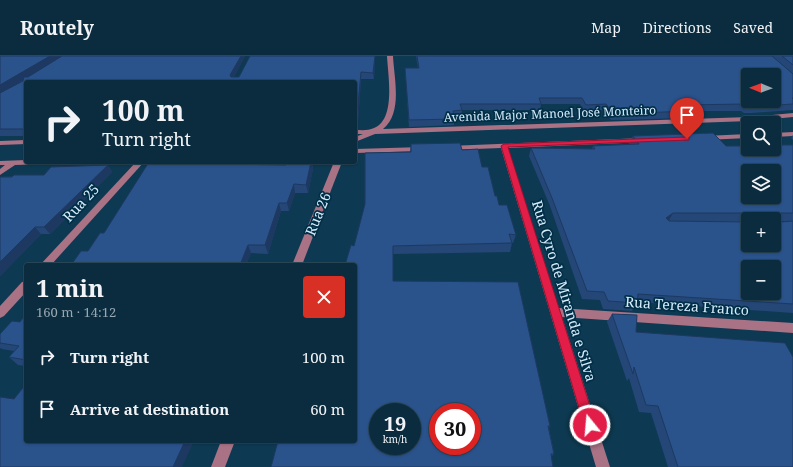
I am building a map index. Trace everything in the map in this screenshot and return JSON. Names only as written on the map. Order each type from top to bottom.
[{"type":"street","points":[[357,139],[373,132],[387,122],[391,112],[390,56]]},
{"type":"street","name":"Avenida Major Manoel José Monteiro","points":[[357,132],[750,119],[793,115]]},
{"type":"street","points":[[781,135],[793,134]]},
{"type":"street","points":[[693,138],[741,136]]},
{"type":"street","points":[[357,151],[654,140]]},
{"type":"street","points":[[0,143],[24,142]]},
{"type":"street","name":"Rua Cyro de Miranda e Silva","points":[[504,146],[603,467]]},
{"type":"street","points":[[0,163],[24,163]]},
{"type":"street","points":[[0,173],[13,163]]},
{"type":"street","name":"Rua 25","points":[[47,263],[138,164]]},
{"type":"street","name":"Rua 26","points":[[298,263],[337,164]]},
{"type":"street","points":[[0,313],[24,287]]},
{"type":"street","name":"Rua Tereza Franco","points":[[555,312],[793,328]]},
{"type":"street","points":[[218,467],[227,443]]},
{"type":"building","points":[[0,56],[50,56],[0,85]]},
{"type":"building","points":[[62,56],[241,56],[230,75],[231,77],[239,77],[250,56],[375,56],[373,73],[361,72],[357,116],[357,80],[24,80],[24,129],[0,129],[0,93],[23,81],[24,77],[28,77]]},
{"type":"building","points":[[417,56],[772,56],[793,74],[793,104],[781,105],[781,68],[741,68],[741,104],[684,105],[690,111],[614,114],[606,104],[586,105],[582,98],[539,98],[541,104],[460,104],[462,110],[453,111],[455,119],[409,120],[405,68],[419,68]]},
{"type":"building","points":[[782,56],[793,56],[793,65]]},
{"type":"building","points":[[713,133],[726,146],[741,146],[741,156],[781,156],[781,145],[793,145],[793,213],[673,213],[666,218],[669,221],[741,222],[741,252],[781,252],[781,222],[793,221],[793,304],[638,294],[637,303],[608,301],[604,292],[587,291],[552,198],[531,148],[595,149],[593,146],[639,144],[633,136]]},
{"type":"building","points":[[460,143],[462,150],[478,149],[482,167],[488,167],[495,196],[497,196],[499,205],[507,205],[516,235],[509,234],[512,243],[393,246],[393,281],[518,282],[550,426],[548,426],[554,454],[551,454],[553,467],[271,467],[277,443],[357,443],[357,263],[346,263],[351,245],[354,246],[365,204],[365,153],[411,152],[411,144]]},
{"type":"building","points":[[148,164],[311,164],[306,185],[294,184],[287,203],[279,203],[265,245],[248,245],[241,263],[72,263],[81,251],[88,251],[100,233],[104,233]]},
{"type":"building","points":[[108,165],[44,227],[35,227],[0,262],[0,177],[12,177],[14,175],[44,175],[51,167]]},
{"type":"building","points":[[612,314],[637,315],[636,332],[785,343],[793,357],[793,467],[678,467],[658,406],[646,405],[634,367],[633,374]]},
{"type":"building","points":[[24,317],[24,360],[9,357],[19,346],[0,343],[0,334],[12,321],[20,322]]},
{"type":"building","points":[[24,386],[24,443],[184,443],[173,467],[0,467],[0,397],[14,399]]},
{"type":"route","points":[[590,425],[504,146],[687,139]]}]
